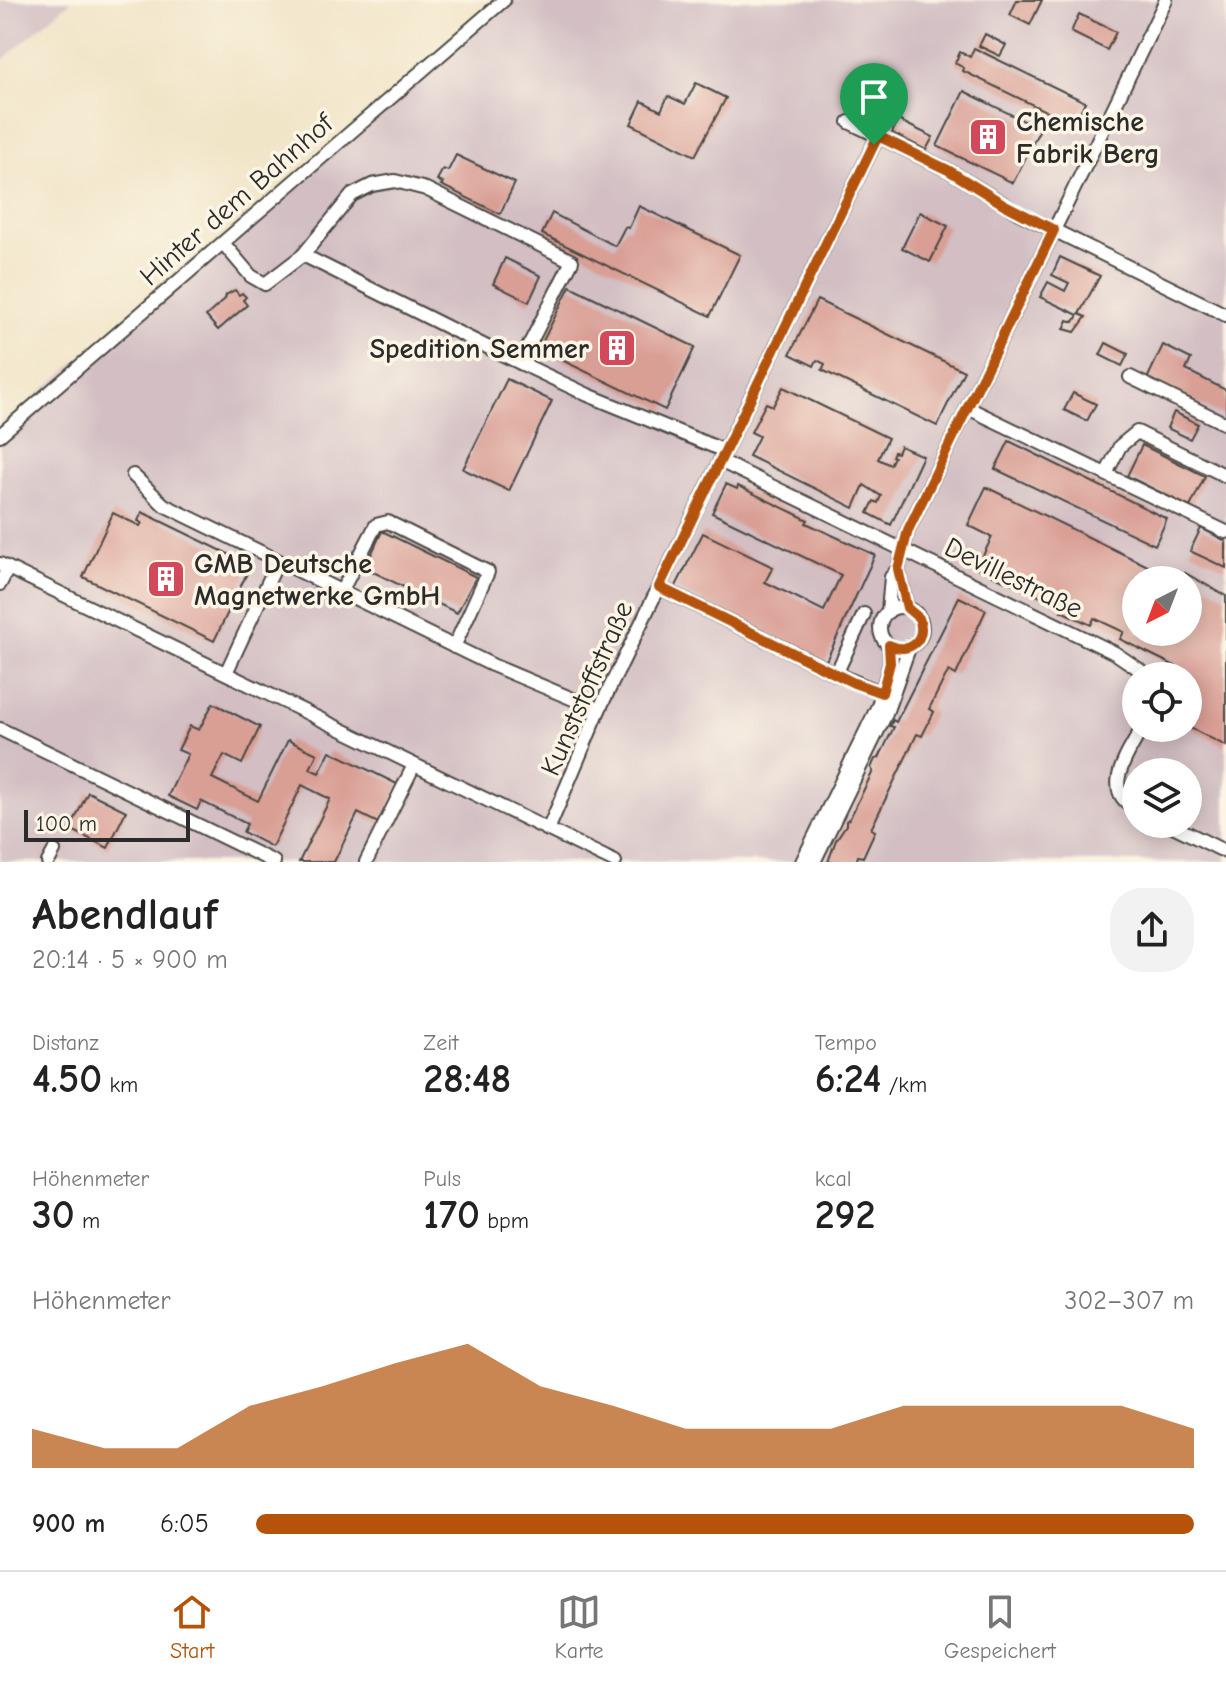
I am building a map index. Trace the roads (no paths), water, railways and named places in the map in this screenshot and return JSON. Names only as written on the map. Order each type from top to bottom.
[{"type":"street","name":"Hinter dem Bahnhof","points":[[0,435],[504,0]]},
{"type":"street","points":[[907,608],[898,569],[913,521],[1166,0]]},
{"type":"street","points":[[849,122],[948,170],[1005,205],[1226,315]]},
{"type":"street","name":"Kunststoffstraße","points":[[548,830],[599,710],[878,136]]},
{"type":"street","points":[[223,243],[251,276],[265,284],[303,255],[352,195],[372,185],[395,181],[426,189],[572,261],[520,363]]},
{"type":"street","name":"Devillestraße","points":[[303,255],[520,363],[723,456],[1128,662]]},
{"type":"street","points":[[1130,377],[1226,424]]},
{"type":"street","points":[[968,408],[1226,532]]},
{"type":"street","points":[[1106,474],[1120,446],[1137,432],[1226,476]]},
{"type":"street","points":[[133,475],[164,505],[454,647],[599,710]]},
{"type":"street","points":[[341,592],[376,525],[388,522],[488,572],[454,647]]},
{"type":"street","points":[[226,673],[278,561]]},
{"type":"street","points":[[0,584],[4,566],[615,862]]},
{"type":"street","points":[[888,612],[891,577],[898,569]]},
{"type":"street","points":[[659,587],[836,674],[882,693]]},
{"type":"street","points":[[814,862],[885,716],[909,648],[920,637],[922,627],[916,613],[899,607],[888,612],[880,629],[889,645],[899,649],[909,648]]},
{"type":"street","points":[[836,674],[864,614]]},
{"type":"street","points":[[802,862],[882,693],[890,663],[889,645]]},
{"type":"street","points":[[0,729],[274,862]]},
{"type":"street","points":[[366,862],[414,765]]},
{"type":"street","points":[[1122,770],[1117,781],[1122,798]]},
{"type":"street","points":[[1198,838],[1226,852]]},
{"type":"place","name":"Chemische Fabrik Berg","points":[[988,137]]},
{"type":"place","name":"Spedition Semmer","points":[[617,348]]},
{"type":"place","name":"GMB Deutsche Magnetwerke GmbH","points":[[166,579]]}]
